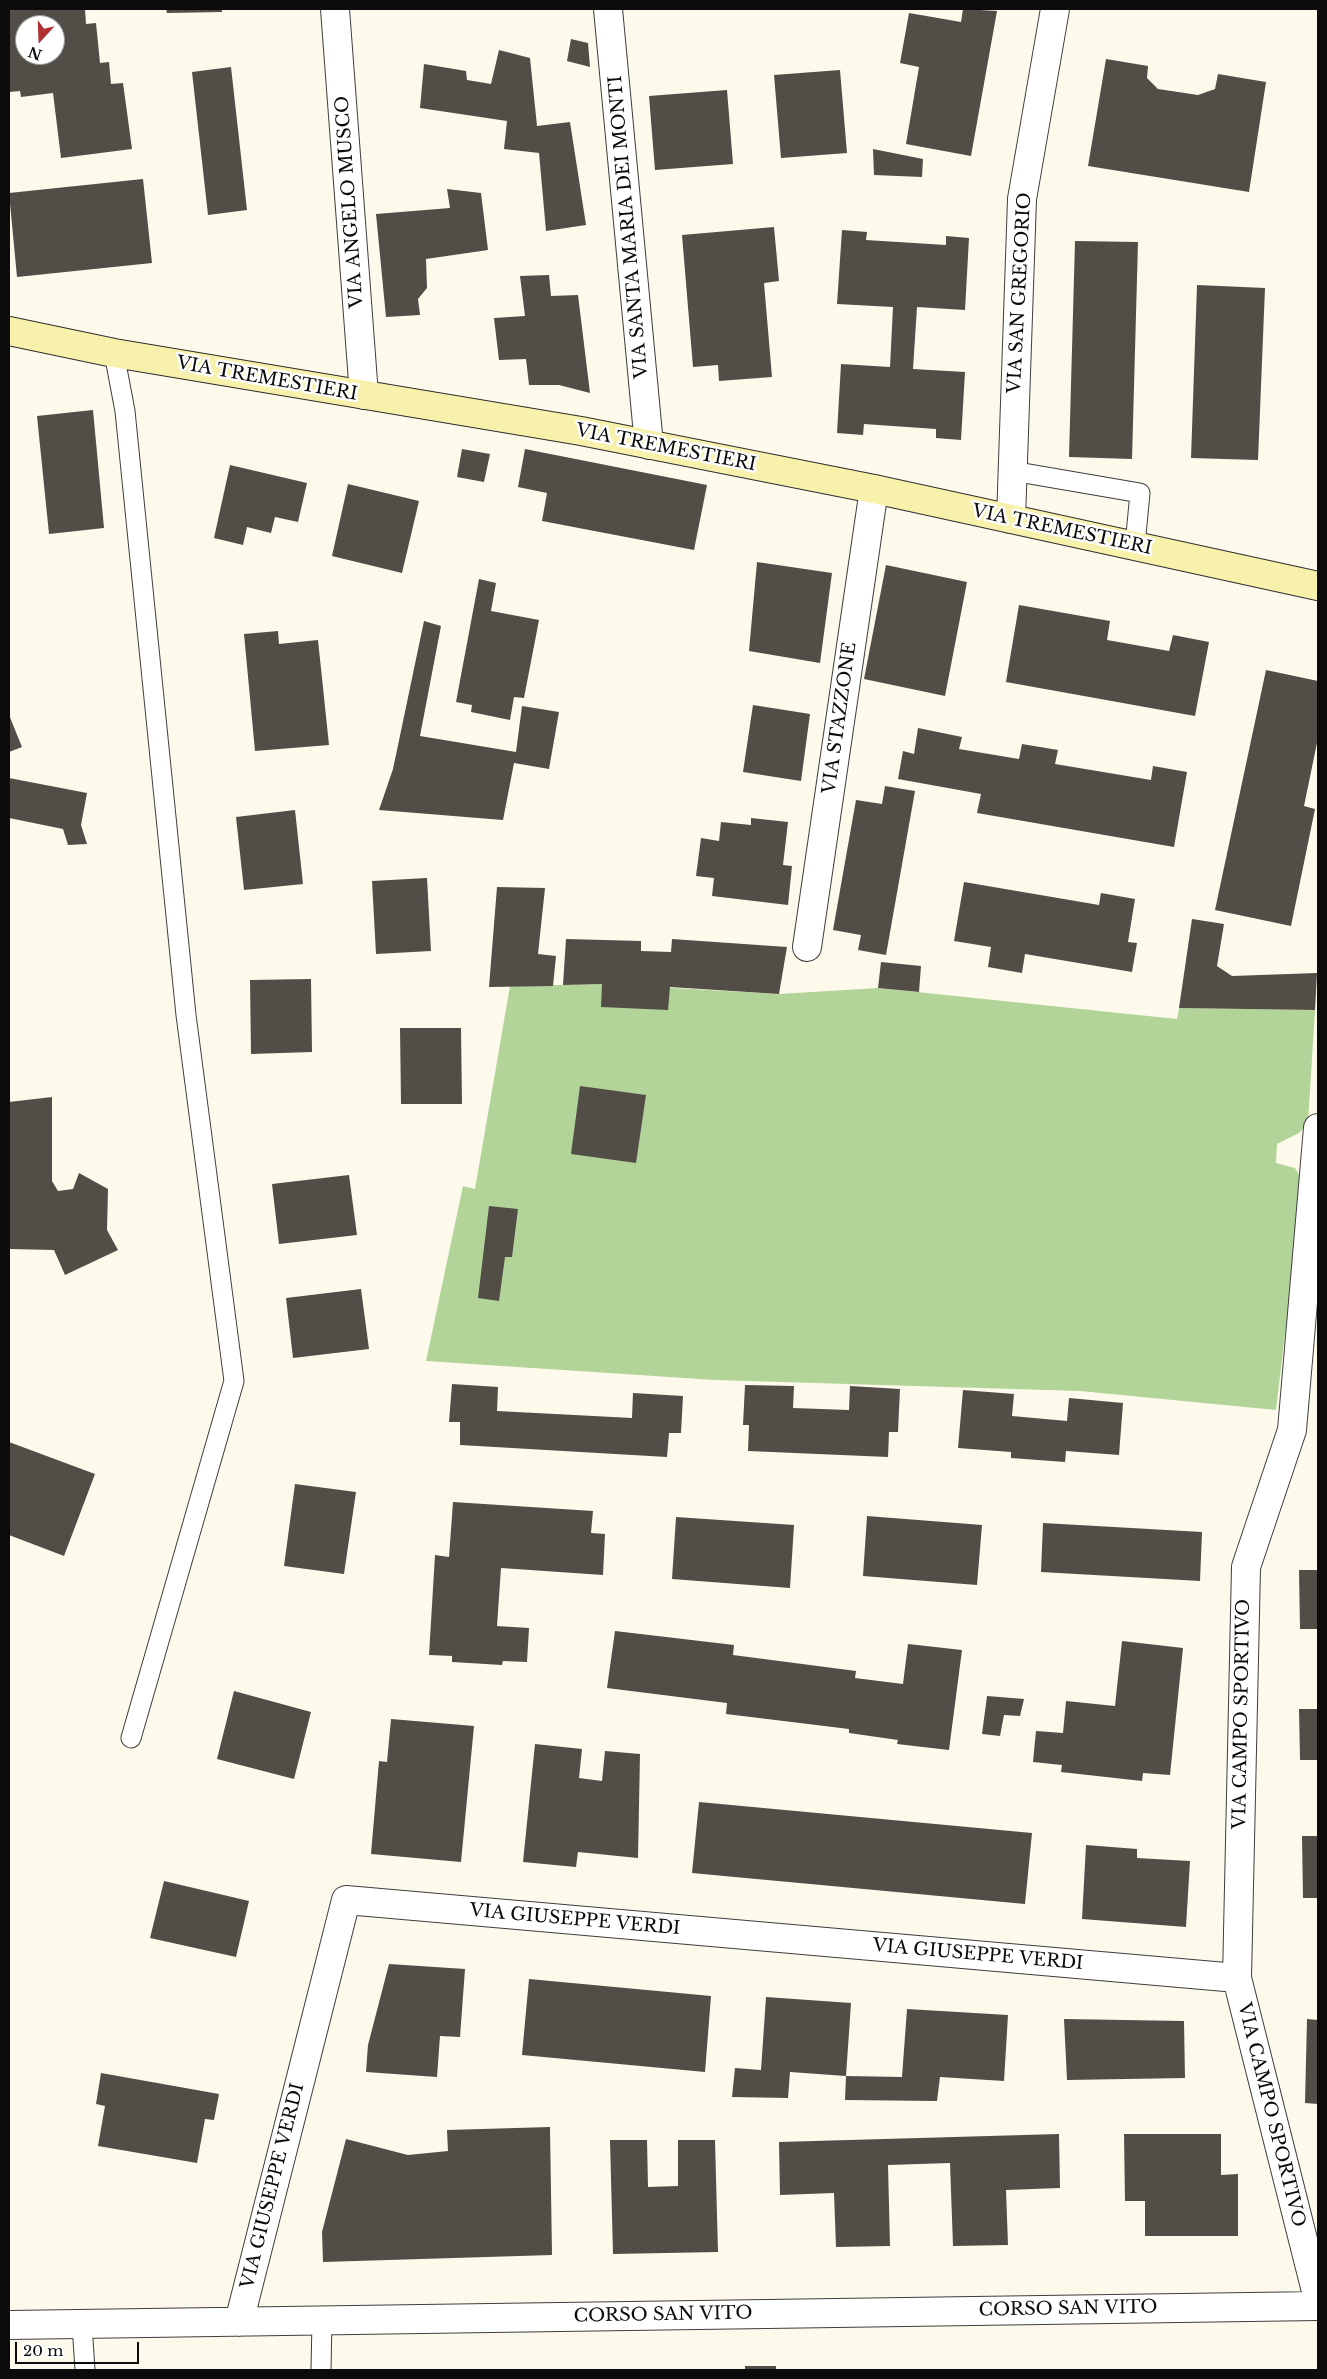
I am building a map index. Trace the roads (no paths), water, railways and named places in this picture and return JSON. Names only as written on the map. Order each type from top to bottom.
[{"type":"main road","name":"VIA TREMESTIERI","points":[[9,331],[114,353],[649,444],[874,489],[1318,586]]},
{"type":"street","name":"VIA ANGELO MUSCO","points":[[335,9],[364,395]]},
{"type":"street","name":"VIA SANTA MARIA DEI MONTI","points":[[608,9],[649,444]]},
{"type":"street","name":"VIA SAN GREGORIO","points":[[1011,519],[1022,199],[1055,9]]},
{"type":"street","name":"VIA STAZZONE","points":[[807,947],[874,489]]},
{"type":"street","name":"VIA CAMPO SPORTIVO","points":[[1318,1128],[1292,1430],[1246,1567],[1237,1978],[1318,2299]]},
{"type":"street","name":"VIA GIUSEPPE VERDI","points":[[239,2322],[346,1900],[1237,1978]]},
{"type":"street","name":"CORSO SAN VITO","points":[[9,2325],[1318,2306]]},
{"type":"lane","points":[[114,353],[125,410],[186,1015],[234,1382],[131,1738]]},
{"type":"lane","points":[[1012,471],[1140,493],[1135,545]]},
{"type":"lane","points":[[321,2370],[322,2321]]},
{"type":"lane","points":[[82,2324],[85,2370]]}]
